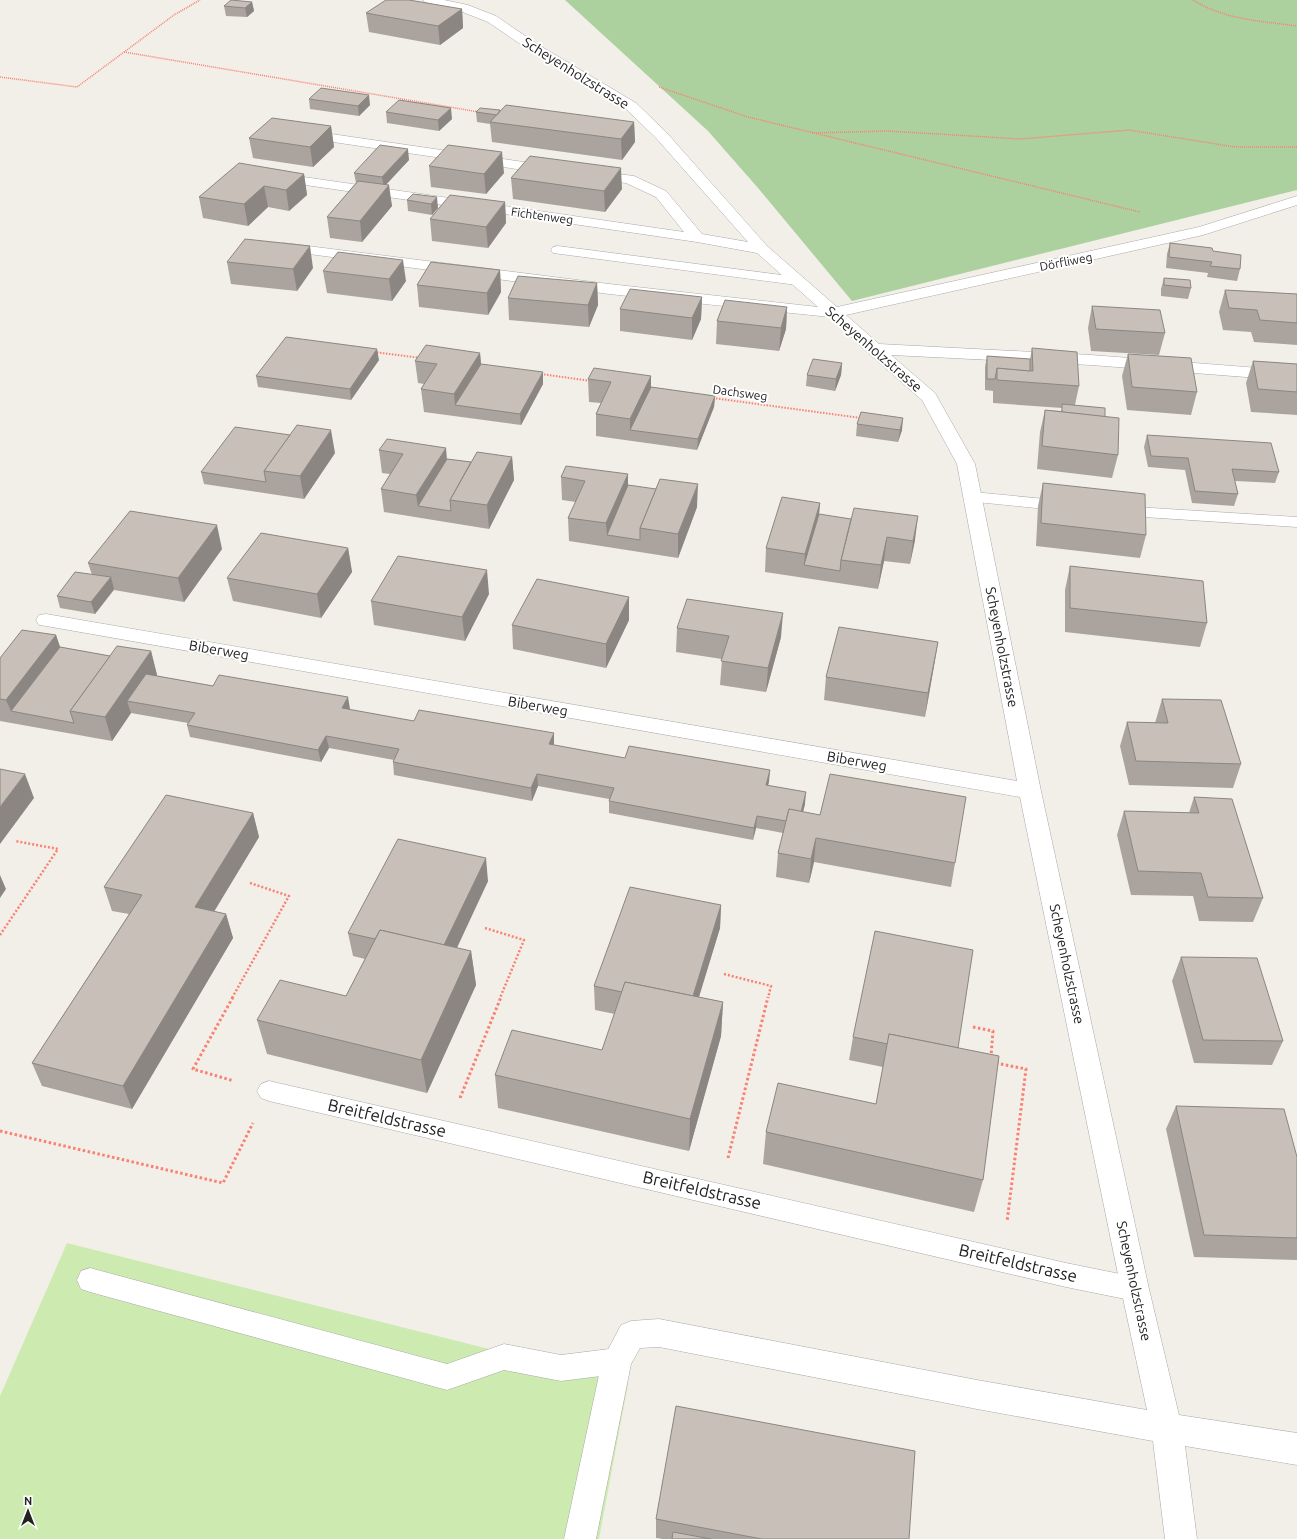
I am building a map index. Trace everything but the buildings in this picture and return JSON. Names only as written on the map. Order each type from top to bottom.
[{"type":"street","name":"Scheyenholzstrasse","points":[[429,0],[464,8],[492,19],[533,47],[631,106],[671,146],[762,249],[873,349],[929,397],[966,464],[1030,791],[1167,1429],[1181,1539]]},
{"type":"street","points":[[295,132],[561,171]]},
{"type":"street","points":[[576,173],[628,179],[661,194],[697,238]]},
{"type":"street","name":"Fichtenweg","points":[[259,175],[697,238],[762,249]]},
{"type":"street","name":"Dörfliweg","points":[[284,247],[609,289],[833,313],[1203,231],[1297,200]]},
{"type":"street","points":[[873,349],[1091,360],[1297,376]]},
{"type":"street","name":"Biberweg","points":[[46,620],[1030,791]]},
{"type":"street","points":[[580,1539],[617,1361],[632,1335],[659,1333],[1167,1429],[1297,1449]]},
{"type":"lane","points":[[558,250],[797,281]]},
{"type":"lane","points":[[973,497],[1080,507]]},
{"type":"lane","points":[[1103,510],[1297,522]]},
{"type":"lane","name":"Breitfeldstrasse","points":[[269,1091],[1002,1260],[1136,1289]]},
{"type":"lane","points":[[90,1280],[446,1377],[504,1357],[561,1368],[617,1361]]},
{"type":"path","points":[[0,77],[78,87],[174,15],[200,0]]},
{"type":"path","points":[[1193,0],[1203,7],[1219,14],[1243,19],[1297,26]]},
{"type":"path","points":[[124,52],[485,113]]},
{"type":"path","points":[[654,86],[748,117],[808,133],[1142,212]]},
{"type":"path","points":[[808,133],[887,131],[1021,139],[1129,130],[1235,147],[1297,147]]},
{"type":"path","points":[[373,351],[428,359]]},
{"type":"path","points":[[538,374],[592,382]]},
{"type":"path","name":"Dachsweg","points":[[710,398],[867,419]]},
{"type":"path","points":[[0,935],[58,849],[14,841]]},
{"type":"path","points":[[0,1131],[223,1183],[269,1091],[193,1069],[289,896],[250,883]]},
{"type":"path","points":[[446,1132],[524,940],[485,928]]},
{"type":"path","points":[[719,1194],[771,986],[724,974]]},
{"type":"path","points":[[974,1027],[993,1031],[990,1061],[1026,1069],[1002,1260]]},
{"type":"green space","points":[[565,0],[1297,0],[1297,190],[852,301],[758,188],[708,131]]},
{"type":"green space","points":[[67,1243],[628,1384],[599,1539],[0,1539],[0,1396]]}]
